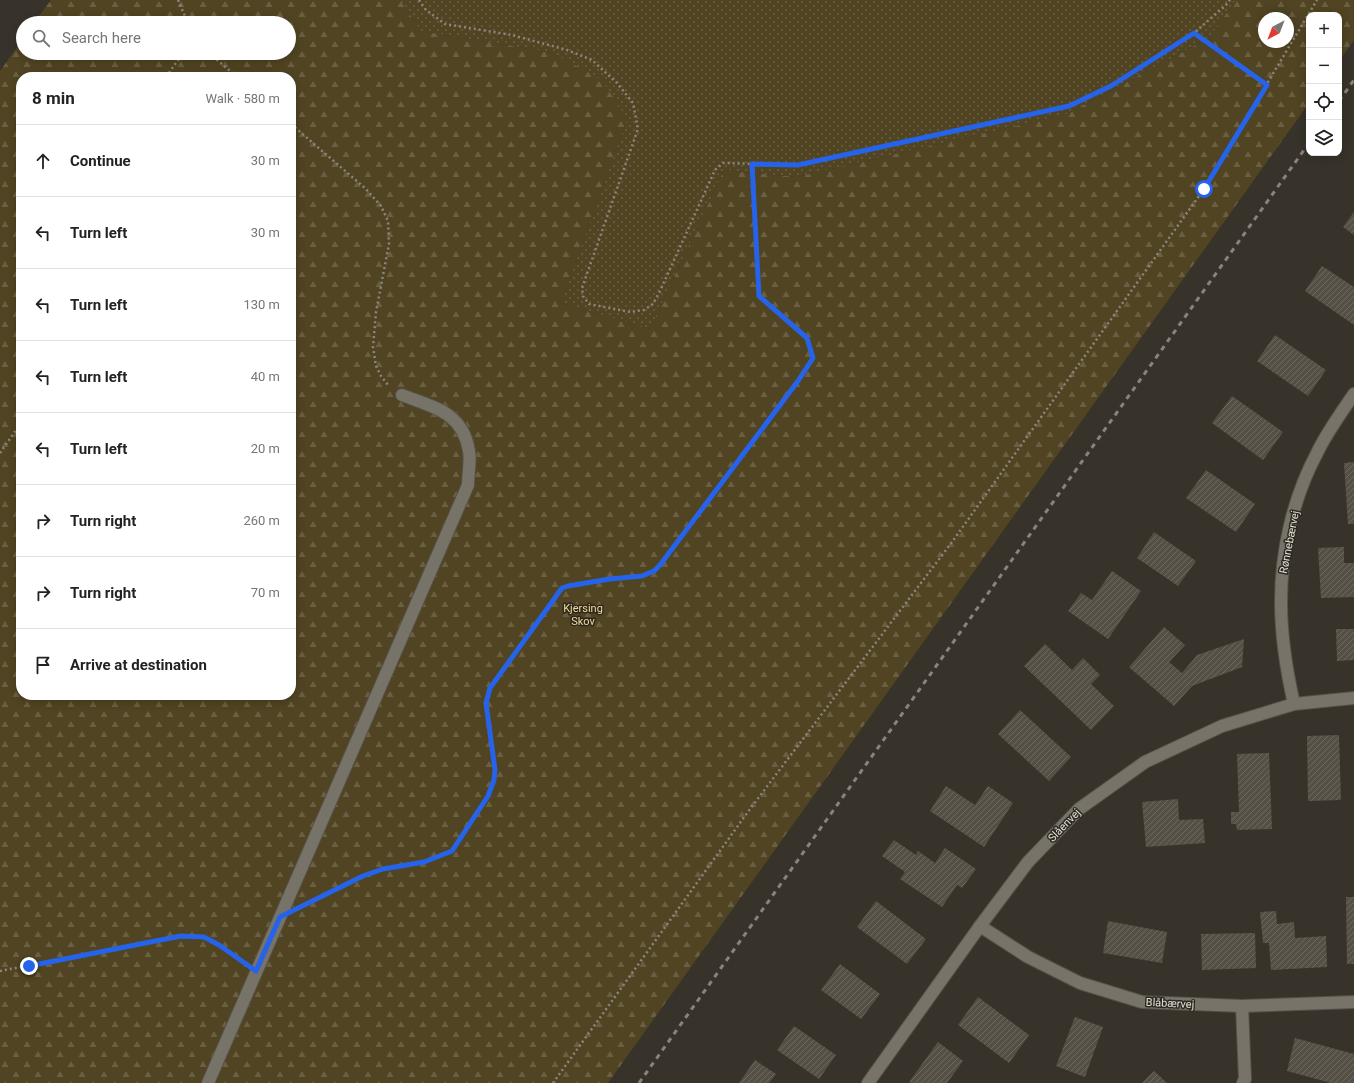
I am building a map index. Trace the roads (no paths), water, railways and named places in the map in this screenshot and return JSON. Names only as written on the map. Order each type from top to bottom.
[{"type":"street","name":"Rønnebærvej","points":[[1294,704],[1285,653],[1281,603],[1282,573],[1287,539],[1302,486],[1316,454],[1330,428],[1354,394]]},
{"type":"street","points":[[208,1083],[468,485],[470,452],[464,432],[456,420],[428,405],[402,395]]},
{"type":"street","name":"Slåenvej","points":[[868,1083],[980,926],[1028,862],[1079,809],[1145,762],[1222,726],[1294,704],[1354,698]]},
{"type":"street","name":"Blåbærvej","points":[[980,926],[1028,957],[1080,984],[1142,1002],[1242,1006],[1354,1002]]},
{"type":"street","points":[[1242,1006],[1245,1079],[1243,1083]]},
{"type":"railway","points":[[1342,97],[1354,80]]},
{"type":"railway","points":[[639,1083],[1306,147]]},
{"type":"park label","name":"Kjersing Skov","points":[[583,614]]}]
